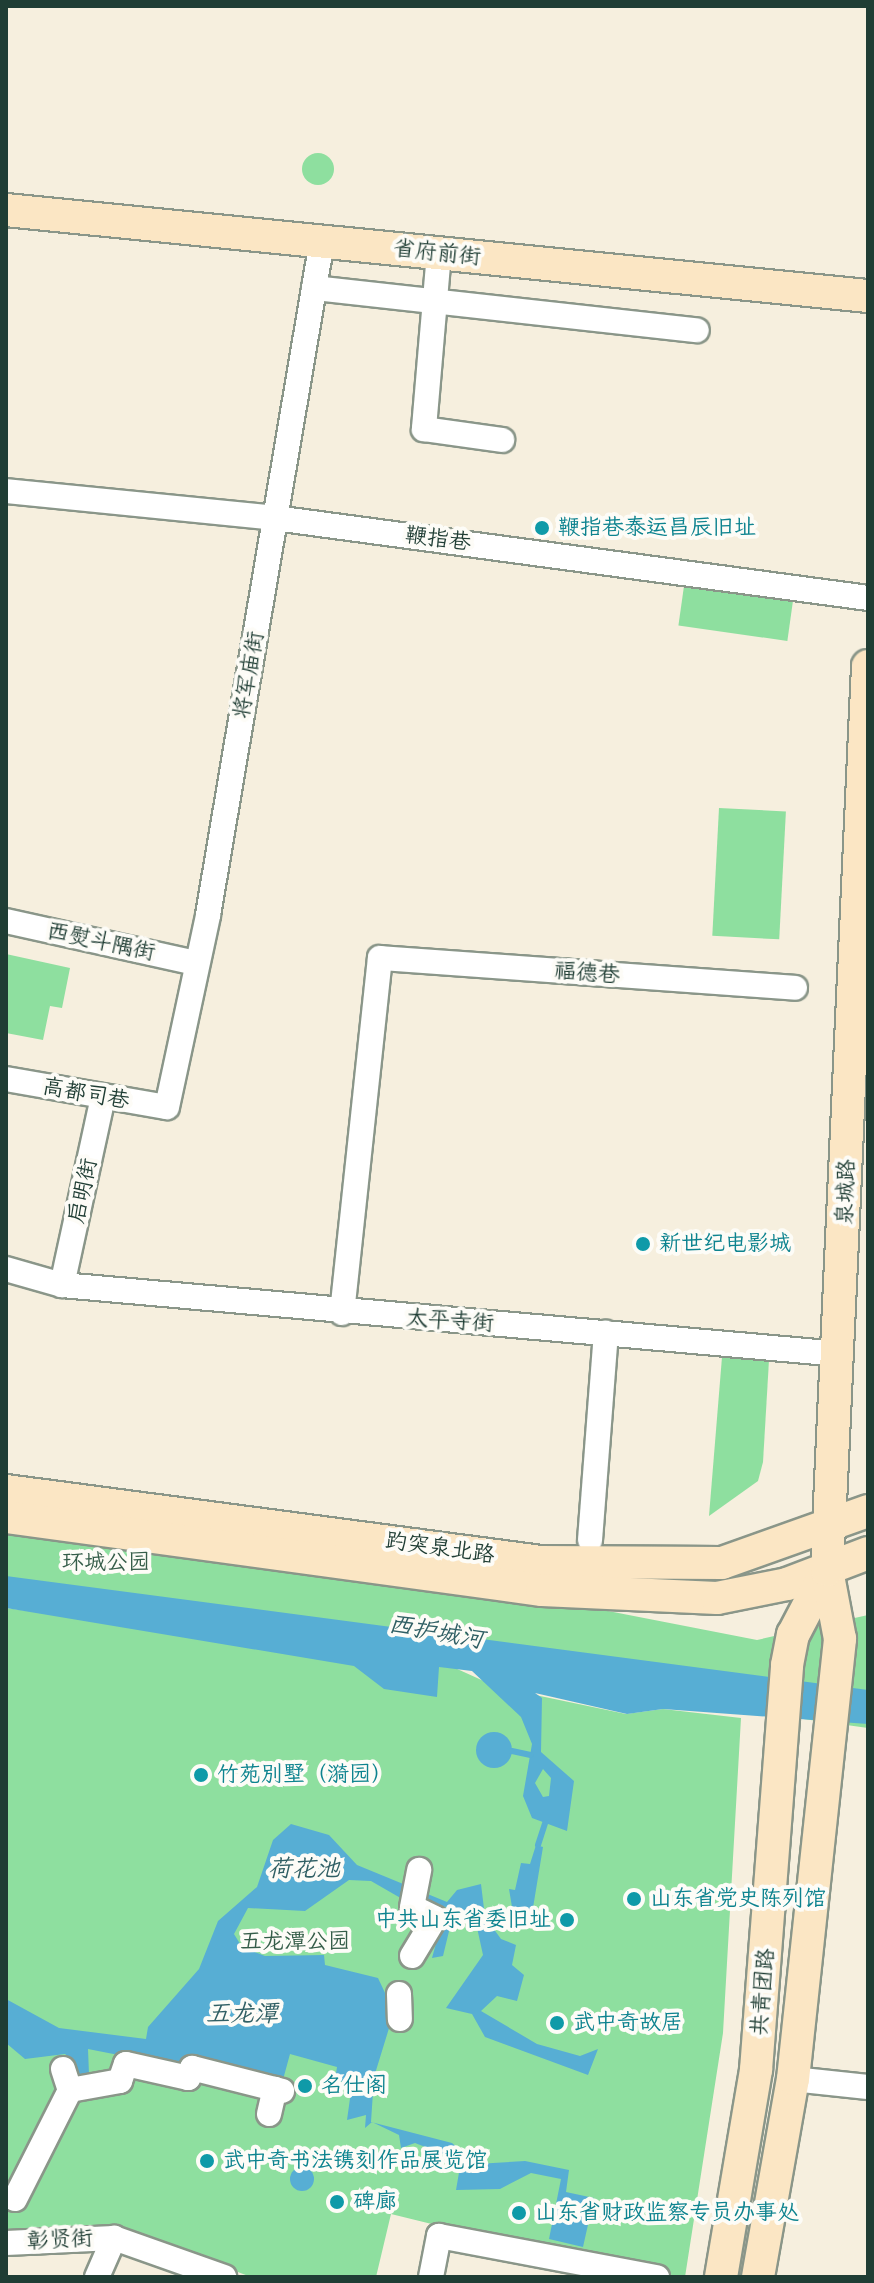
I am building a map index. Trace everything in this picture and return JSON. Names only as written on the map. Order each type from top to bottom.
[{"type":"main road","name":"省府前街","points":[[6,210],[868,296]]},
{"type":"main road","name":"泉城路","points":[[832,1525],[839,1354],[858,1149],[868,666]]},
{"type":"main road","name":"趵突泉北路","points":[[6,1491],[541,1562],[722,1563],[868,1511]]},
{"type":"main road","name":"趵突泉北路","points":[[6,1517],[542,1590],[717,1598],[827,1570],[868,1553]]},
{"type":"main road","name":"共青团路","points":[[758,2277],[793,2079],[838,1654],[827,1570],[832,1525]]},
{"type":"main road","name":"共青团路","points":[[721,2277],[756,2070],[787,1665],[793,1635],[827,1570]]},
{"type":"street","name":"将军庙街","points":[[167,1107],[196,963],[322,241]]},
{"type":"street","points":[[439,253],[424,429],[502,440]]},
{"type":"street","points":[[314,288],[697,330]]},
{"type":"street","name":"鞭指巷","points":[[6,491],[275,518],[868,598]]},
{"type":"street","name":"西熨斗隅街","points":[[6,921],[196,963]]},
{"type":"street","name":"福德巷","points":[[342,1313],[380,958],[795,988]]},
{"type":"street","name":"高都司巷","points":[[6,1079],[167,1107]]},
{"type":"street","name":"启明街","points":[[62,1285],[103,1097]]},
{"type":"street","name":"太平寺街","points":[[6,1269],[62,1285],[342,1313],[839,1354]]},
{"type":"street","points":[[590,1540],[606,1333]]},
{"type":"street","points":[[412,1956],[435,1918],[416,1886]]},
{"type":"street","points":[[399,1994],[400,2019]]},
{"type":"street","points":[[15,2199],[66,2080],[120,2081],[126,2064],[188,2078],[192,2068],[279,2090],[269,2114]]},
{"type":"street","points":[[793,2079],[868,2087]]},
{"type":"street","points":[[431,2277],[439,2236],[563,2269],[657,2277]]},
{"type":"street","points":[[97,2277],[114,2238],[224,2277]]},
{"type":"street","name":"彰贤街","points":[[6,2243],[114,2238]]},
{"type":"green space","points":[[318,153],[329,158],[334,169],[329,180],[318,185],[307,180],[302,169],[307,158]]},
{"type":"green space","points":[[684,586],[793,601],[787,641],[678,626]]},
{"type":"green space","points":[[719,808],[786,812],[779,939],[712,936]]},
{"type":"green space","points":[[6,954],[70,968],[62,1008],[50,1006],[43,1040],[6,1033]]},
{"type":"green space","points":[[722,1357],[769,1360],[763,1462],[758,1481],[709,1516]]},
{"type":"green space","name":"五龙潭公园","points":[[6,1494],[757,1640],[868,1615],[868,1728],[587,1689],[460,1661],[98,1620],[262,1649],[455,1668],[497,1687],[626,1714],[663,1709],[741,1718],[723,2033],[685,2277],[583,2261],[391,2214],[376,2277],[251,2277],[135,2233],[6,2231],[6,1608],[96,1620],[6,1592]]},
{"type":"water","points":[[6,1576],[868,1690],[868,1724],[663,1709],[627,1714],[535,1693],[542,1698],[541,1752],[574,1781],[567,1831],[532,1818],[523,1796],[532,1744],[521,1717],[472,1671],[439,1667],[437,1697],[384,1689],[354,1666],[6,1608]],"holes":[[[543,1769],[551,1778],[549,1796],[543,1797],[535,1783]]]},
{"type":"water","points":[[494,1732],[507,1737],[512,1750],[507,1763],[494,1768],[481,1763],[476,1750],[481,1737]]},
{"type":"water","points":[[291,1824],[329,1835],[357,1865],[447,1902],[457,1890],[481,1884],[485,1917],[501,1939],[516,1945],[512,1965],[524,1975],[517,2001],[497,1996],[481,2011],[537,2044],[580,2056],[598,2049],[588,2075],[485,2037],[472,2014],[446,2008],[483,1955],[476,1923],[452,1919],[443,1956],[432,1958],[446,1907],[404,1900],[371,1881],[349,1880],[305,1911],[248,1908],[234,1934],[242,1947],[265,1956],[324,1955],[325,1965],[378,1978],[394,2012],[374,2077],[372,2122],[365,2128],[366,2115],[347,2120],[352,2084],[335,2080],[337,2067],[290,2054],[281,2087],[88,2049],[89,2074],[81,2077],[73,2075],[74,2061],[65,2054],[25,2059],[6,2043],[6,1999],[59,2028],[146,2039],[148,2027],[199,1969],[218,1921],[257,1887],[273,1840]]},
{"type":"water","points":[[536,1845],[543,1847],[531,1920],[512,1907],[509,1889],[515,1890],[521,1863],[530,1864]]},
{"type":"water","points":[[373,2123],[452,2143],[476,2164],[525,2161],[569,2170],[566,2192],[594,2198],[583,2247],[549,2239],[561,2179],[531,2173],[500,2189],[456,2190],[461,2161],[415,2143],[401,2148],[399,2135]]},
{"type":"water","points":[[302,2167],[313,2174],[314,2179],[307,2190],[302,2191],[291,2184],[290,2179],[297,2168]]},
{"type":"waterway","points":[[512,1751],[531,1755]]},
{"type":"waterway","points":[[538,1845],[545,1823]]},
{"type":"place","name":"鞭指巷泰运昌辰旧址","points":[[542,528]]},
{"type":"place","name":"新世纪电影城","points":[[643,1244]]},
{"type":"place","name":"竹苑别墅（漪园）","points":[[201,1775]]},
{"type":"place","name":"山东省党史陈列馆","points":[[634,1899]]},
{"type":"place","name":"中共山东省委旧址","points":[[567,1920]]},
{"type":"place","name":"武中奇故居","points":[[557,2023]]},
{"type":"place","name":"名仕阁","points":[[305,2086]]},
{"type":"place","name":"武中奇书法镌刻作品展览馆","points":[[207,2161]]},
{"type":"place","name":"碑廊","points":[[337,2202]]},
{"type":"place","name":"山东省财政监察专员办事处","points":[[519,2213]]},
{"type":"park label","name":"环城公园","points":[[106,1563]]},
{"type":"water label","name":"西护城河","points":[[436,1632]]},
{"type":"water label","name":"荷花池","points":[[304,1869]]},
{"type":"water label","name":"五龙潭","points":[[242,2014]]}]
